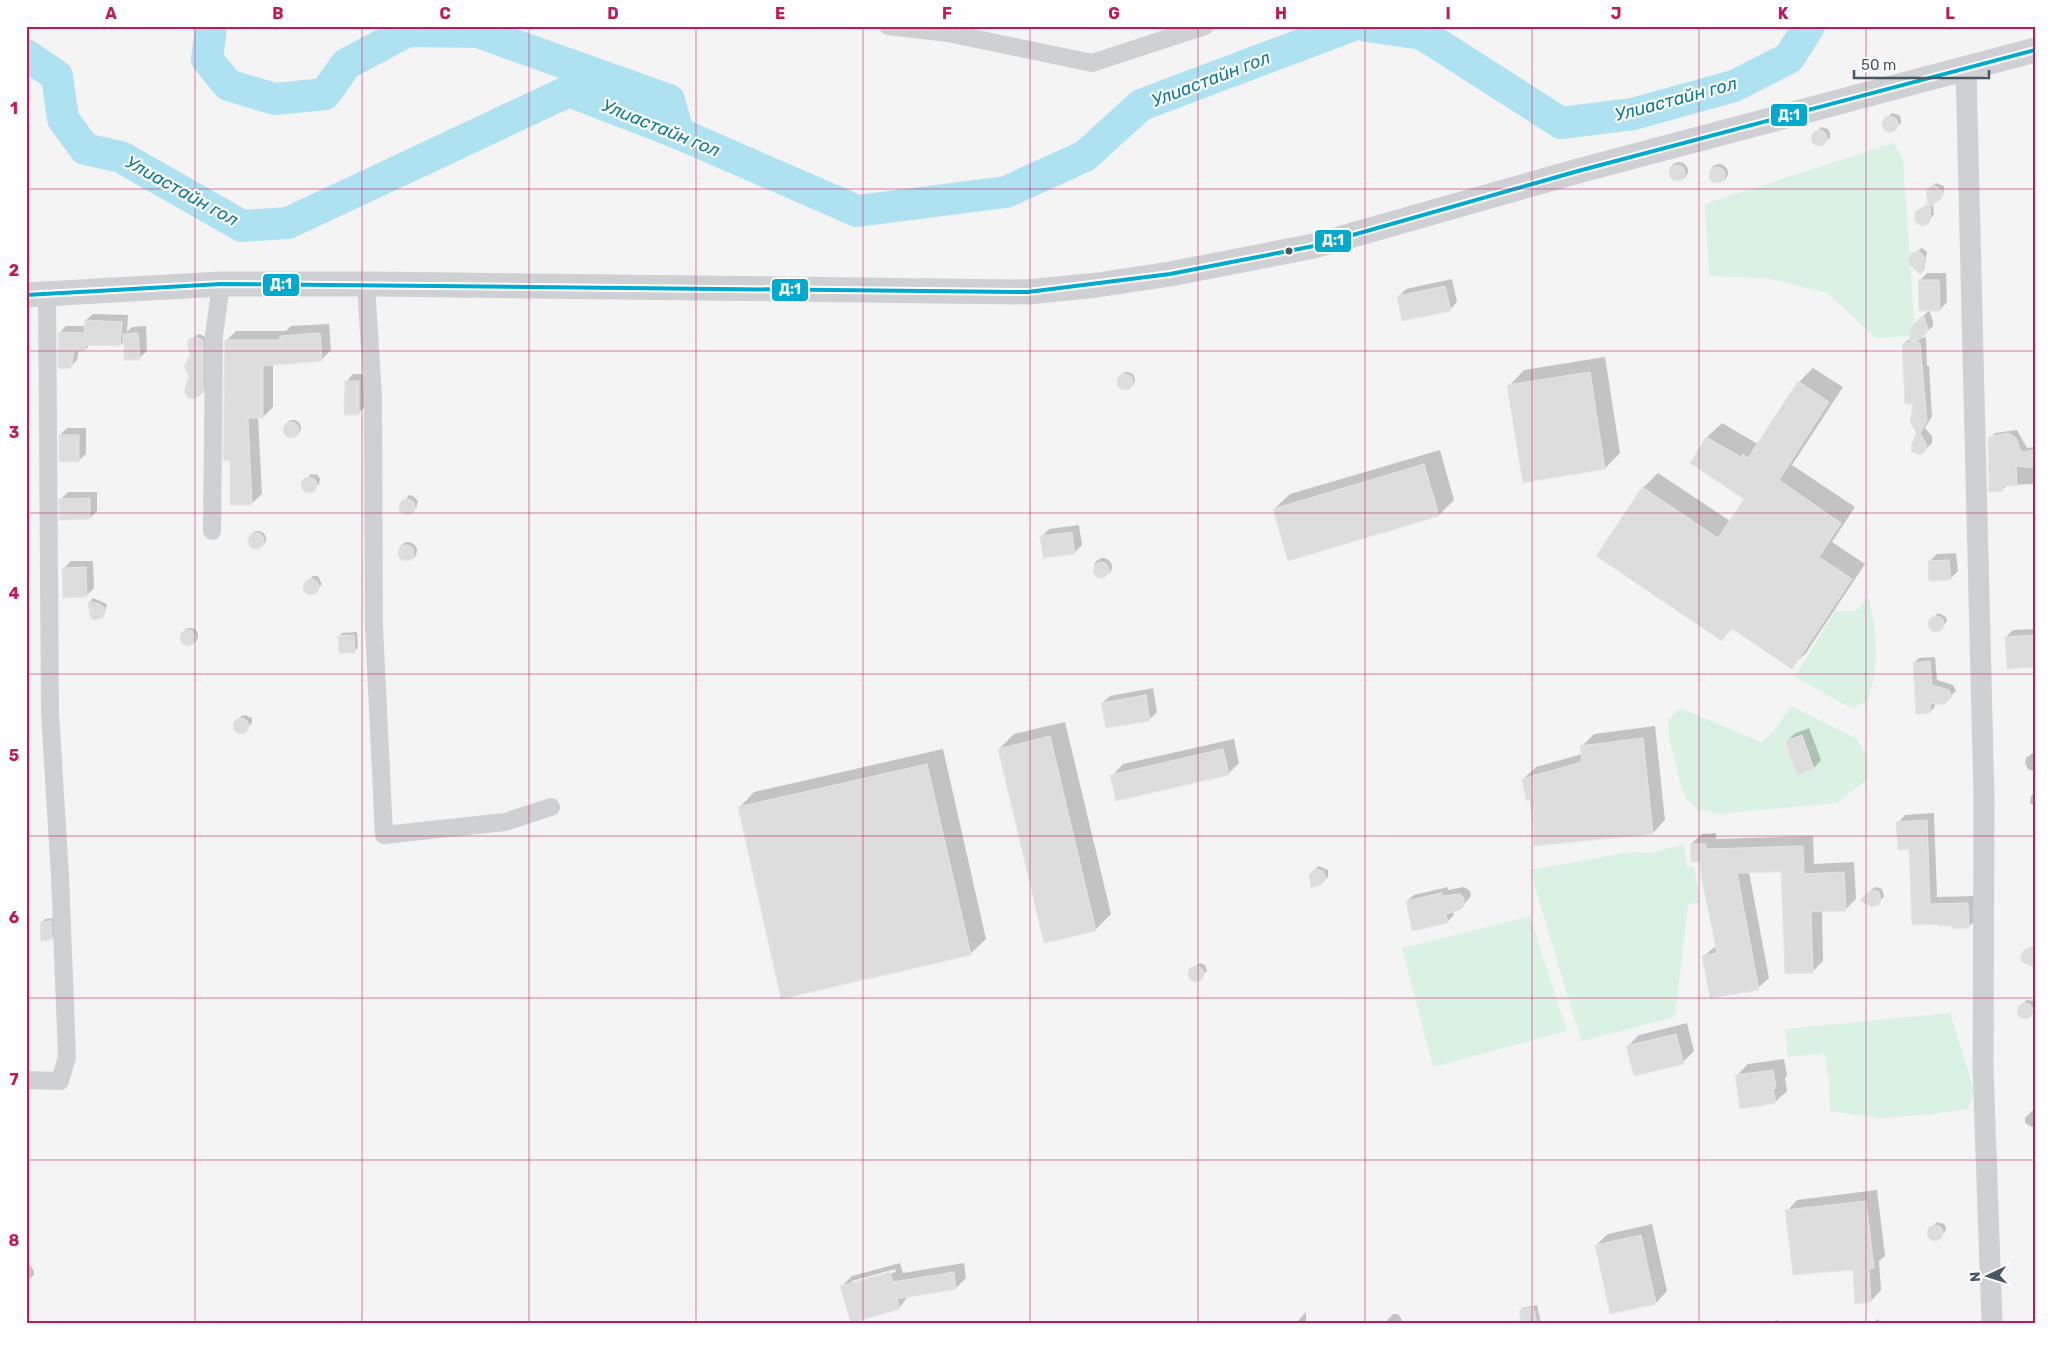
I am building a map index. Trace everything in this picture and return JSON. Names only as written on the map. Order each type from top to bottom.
[{"type":"main road","points":[[37,294],[221,284],[1028,292],[1098,285],[1170,274],[1314,246],[1578,171],[1966,70],[2035,50]]},
{"type":"street","points":[[888,26],[947,30],[1092,62],[1205,26]]},
{"type":"street","points":[[1966,70],[1984,799],[1983,1068],[1992,1323]]},
{"type":"street","points":[[212,531],[214,334],[221,284]]},
{"type":"street","points":[[366,284],[373,397],[374,626],[384,835],[505,822],[550,807]]},
{"type":"street","points":[[26,1080],[60,1081],[67,1057],[60,876],[50,714],[37,294]]},
{"type":"green space","points":[[1893,143],[1903,158],[1915,336],[1876,338],[1827,293],[1768,278],[1709,276],[1705,204]]},
{"type":"green space","points":[[1869,597],[1874,624],[1876,661],[1868,700],[1853,709],[1795,677],[1835,611],[1856,611]]},
{"type":"green space","points":[[1791,706],[1857,739],[1868,758],[1868,779],[1837,803],[1718,814],[1697,809],[1686,798],[1669,738],[1668,720],[1680,708],[1761,742],[1773,732]]},
{"type":"green space","points":[[1684,844],[1687,867],[1694,866],[1700,902],[1688,904],[1675,1017],[1581,1041],[1530,870],[1631,852],[1652,853]]},
{"type":"green space","points":[[1530,916],[1567,1031],[1433,1067],[1402,948]]},
{"type":"green space","points":[[1950,1013],[1974,1090],[1968,1109],[1925,1115],[1879,1118],[1830,1111],[1829,1079],[1824,1053],[1788,1057],[1785,1029]]},
{"type":"building","points":[[1887,116],[1893,116],[1898,121],[1896,130],[1887,132],[1882,127],[1882,121]]},
{"type":"building","points":[[1816,130],[1822,130],[1827,135],[1825,144],[1816,146],[1811,141],[1811,135]]},
{"type":"building","points":[[1674,165],[1680,165],[1685,170],[1683,179],[1674,181],[1669,176],[1669,170]]},
{"type":"building","points":[[1714,167],[1720,167],[1725,172],[1723,181],[1714,183],[1709,178],[1709,172]]},
{"type":"building","points":[[1934,185],[1941,190],[1942,198],[1930,207],[1931,218],[1929,223],[1923,226],[1915,220],[1915,212],[1928,204],[1926,192],[1929,187]]},
{"type":"building","points":[[1919,251],[1925,258],[1921,275],[1910,265],[1908,260],[1911,253]]},
{"type":"building","points":[[1918,280],[1939,280],[1940,311],[1919,311]]},
{"type":"building","points":[[1445,286],[1451,311],[1402,321],[1397,296]]},
{"type":"building","points":[[1923,315],[1928,328],[1927,333],[1915,343],[1920,343],[1927,420],[1920,434],[1927,445],[1925,452],[1920,455],[1912,452],[1911,447],[1916,433],[1910,422],[1913,404],[1905,404],[1902,344],[1909,343],[1911,327]]},
{"type":"building","points":[[85,320],[122,322],[120,346],[85,345],[85,351],[74,351],[71,368],[61,369],[58,367],[58,332],[84,333]]},
{"type":"building","points":[[138,333],[140,360],[124,360],[123,334]]},
{"type":"building","points":[[320,333],[322,361],[263,366],[263,418],[248,418],[252,505],[230,505],[230,461],[224,461],[223,457],[225,340],[280,340],[280,336]]},
{"type":"building","points":[[195,337],[203,340],[203,393],[194,399],[188,398],[184,391],[189,376],[184,367],[190,354],[187,343],[190,338]]},
{"type":"building","points":[[1590,372],[1605,469],[1523,483],[1507,385]]},
{"type":"building","points":[[1122,374],[1128,374],[1133,379],[1131,388],[1122,390],[1117,385],[1117,379]]},
{"type":"building","points":[[345,381],[359,381],[359,415],[344,415]]},
{"type":"building","points":[[1798,381],[1829,402],[1779,480],[1841,523],[1819,557],[1852,579],[1792,669],[1731,628],[1722,641],[1596,556],[1642,487],[1718,538],[1744,499],[1690,463],[1706,437],[1741,457],[1743,454],[1748,458]]},
{"type":"building","points":[[288,422],[294,422],[299,427],[297,436],[288,438],[283,433],[283,427]]},
{"type":"building","points":[[2008,433],[2016,438],[2021,452],[2035,450],[2035,468],[2016,466],[2017,486],[2002,486],[2003,491],[1989,492],[1988,440],[1989,437]]},
{"type":"building","points":[[59,435],[79,435],[79,462],[59,462]]},
{"type":"building","points":[[1424,464],[1439,516],[1288,561],[1273,509]]},
{"type":"building","points":[[306,477],[312,477],[317,482],[315,491],[306,493],[301,488],[301,482]]},
{"type":"building","points":[[90,498],[90,519],[59,520],[59,499]]},
{"type":"building","points":[[404,499],[410,499],[415,504],[413,513],[404,515],[399,510],[399,504]]},
{"type":"building","points":[[1072,532],[1075,554],[1043,558],[1040,536]]},
{"type":"building","points":[[253,533],[259,533],[264,538],[262,547],[253,549],[248,544],[248,538]]},
{"type":"building","points":[[403,545],[409,545],[414,550],[412,559],[403,561],[398,556],[398,550]]},
{"type":"building","points":[[1949,560],[1951,580],[1929,581],[1928,561]]},
{"type":"building","points":[[1098,562],[1104,562],[1109,567],[1107,576],[1098,578],[1093,573],[1093,567]]},
{"type":"building","points":[[86,567],[87,597],[63,598],[62,568]]},
{"type":"building","points":[[308,579],[314,579],[319,584],[317,593],[308,595],[303,590],[303,584]]},
{"type":"building","points":[[88,601],[104,607],[105,613],[102,618],[94,620],[90,617]]},
{"type":"building","points":[[1933,616],[1939,616],[1944,621],[1942,630],[1933,632],[1928,627],[1928,621]]},
{"type":"building","points":[[185,630],[191,630],[196,635],[194,644],[185,646],[180,641],[180,635]]},
{"type":"building","points":[[354,635],[355,653],[339,653],[338,636]]},
{"type":"building","points":[[2035,635],[2035,667],[2007,669],[2005,637]]},
{"type":"building","points":[[1930,661],[1932,685],[1949,690],[1952,697],[1944,705],[1930,703],[1930,713],[1916,714],[1913,663]]},
{"type":"building","points":[[1146,695],[1150,721],[1106,728],[1101,703]]},
{"type":"building","points":[[238,718],[244,718],[249,723],[247,732],[238,734],[233,729],[233,723]]},
{"type":"building","points":[[1802,735],[1814,769],[1797,775],[1785,741]]},
{"type":"building","points":[[1050,736],[1096,931],[1044,943],[998,749]]},
{"type":"building","points":[[1643,738],[1653,834],[1534,846],[1530,799],[1526,801],[1522,779],[1582,762],[1580,746]]},
{"type":"building","points":[[1223,749],[1229,775],[1116,801],[1110,775]]},
{"type":"building","points":[[927,764],[971,955],[781,999],[738,807]]},
{"type":"building","points":[[1927,820],[1930,904],[1968,903],[1969,928],[1952,929],[1952,926],[1938,926],[1938,924],[1912,925],[1909,849],[1898,850],[1896,822]]},
{"type":"building","points":[[1690,844],[1706,844],[1706,849],[1803,846],[1804,874],[1844,872],[1846,911],[1811,912],[1813,973],[1785,974],[1781,872],[1737,873],[1759,990],[1710,998],[1702,956],[1717,953],[1700,862],[1691,862]]},
{"type":"building","points":[[1315,869],[1323,871],[1326,879],[1321,885],[1311,888],[1309,875]]},
{"type":"building","points":[[1873,890],[1879,892],[1881,900],[1879,905],[1871,907],[1860,900]]},
{"type":"building","points":[[1441,893],[1442,896],[1460,894],[1464,898],[1464,906],[1460,910],[1446,914],[1448,923],[1412,931],[1406,901]]},
{"type":"building","points":[[51,921],[52,940],[41,941],[40,922]]},
{"type":"building","points":[[2035,945],[2035,968],[2022,962],[2020,957],[2024,950]]},
{"type":"building","points":[[1193,966],[1199,966],[1204,971],[1202,980],[1193,982],[1188,977],[1188,971]]},
{"type":"building","points":[[2022,1003],[2028,1003],[2033,1008],[2031,1017],[2022,1019],[2017,1014],[2017,1008]]},
{"type":"building","points":[[1676,1034],[1684,1064],[1634,1076],[1626,1046]]},
{"type":"building","points":[[1773,1070],[1776,1088],[1773,1089],[1776,1103],[1740,1109],[1735,1075]]},
{"type":"building","points":[[1866,1201],[1874,1268],[1869,1269],[1871,1302],[1855,1304],[1853,1270],[1793,1275],[1785,1210]]},
{"type":"building","points":[[1932,1225],[1938,1225],[1943,1230],[1941,1239],[1932,1241],[1927,1236],[1927,1230]]},
{"type":"building","points":[[1641,1235],[1656,1304],[1610,1314],[1595,1245]]},
{"type":"building","points":[[890,1272],[893,1282],[954,1272],[956,1289],[897,1299],[900,1309],[851,1323],[840,1286]]},
{"type":"building","points":[[1533,1307],[1537,1323],[1521,1323],[1519,1311]]},
{"type":"waterway","points":[[211,26],[207,59],[228,85],[275,99],[325,94],[346,64],[408,31],[478,32],[669,100],[678,133]]},
{"type":"waterway","name":"Улиастайн гол","points":[[26,55],[57,76],[63,119],[85,149],[121,157],[242,226],[288,223],[569,91],[678,133],[857,211],[1006,192],[1085,156],[1141,105],[1351,26]]},
{"type":"waterway","name":"Улиастайн гол","points":[[1367,26],[1422,34],[1561,123],[1633,114],[1734,86],[1789,58],[1809,26]]},
{"type":"transit line","name":"Д:1","points":[[26,295],[221,284],[1028,292],[1170,274],[1314,246],[1578,171],[2035,50]]}]
